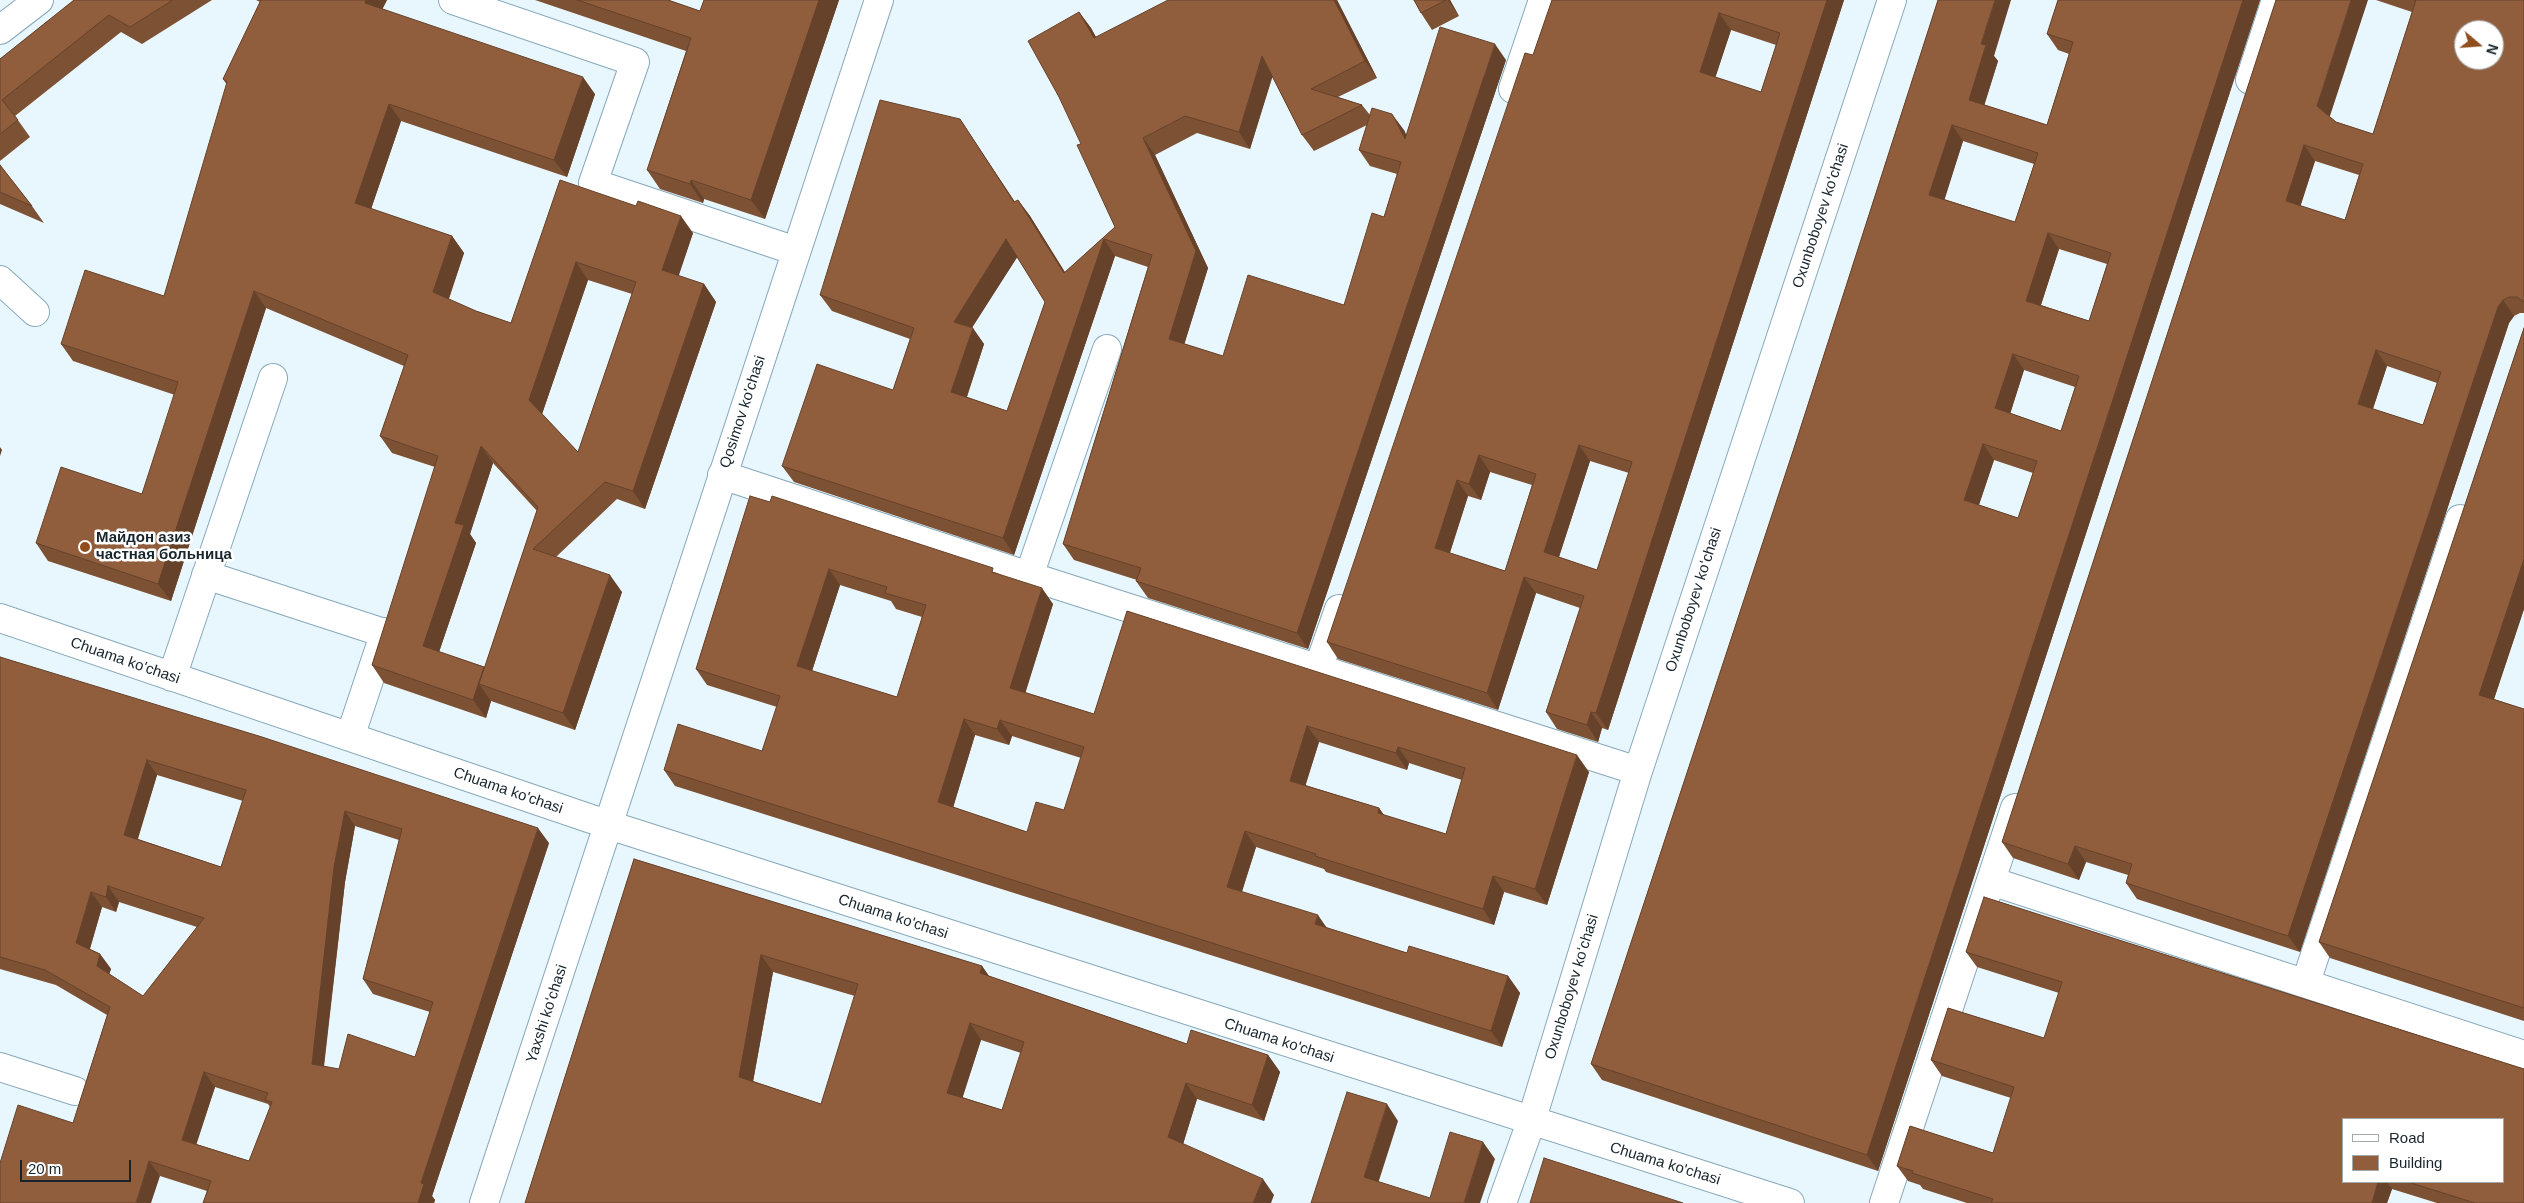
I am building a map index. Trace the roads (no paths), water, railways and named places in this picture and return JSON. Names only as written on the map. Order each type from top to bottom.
[{"type":"street","points":[[0,30],[39,0]]},
{"type":"street","points":[[453,0],[634,62],[593,183],[796,252]]},
{"type":"street","name":"Qosimov ko'chasi","points":[[609,825],[722,474],[879,0]]},
{"type":"street","points":[[1505,113],[1543,0]]},
{"type":"street","name":"Oxunboboyev koʻchasi","points":[[1502,1203],[1531,1122],[1638,771],[1892,0]]},
{"type":"street","points":[[2242,104],[2276,0]]},
{"type":"street","points":[[0,280],[34,312]]},
{"type":"street","points":[[1029,576],[1107,349]]},
{"type":"street","points":[[172,677],[273,378]]},
{"type":"street","points":[[722,474],[1029,576],[1638,771]]},
{"type":"street","points":[[2306,982],[2467,499]]},
{"type":"street","points":[[206,575],[384,632]]},
{"type":"street","points":[[1318,669],[1347,584]]},
{"type":"street","points":[[350,737],[393,605]]},
{"type":"street","name":"Chuama ko'chasi","points":[[0,618],[609,825],[1531,1122],[1790,1203]]},
{"type":"street","points":[[1884,1203],[2021,787]]},
{"type":"street","name":"Yaxshi koʻchasi","points":[[484,1203],[609,825]]},
{"type":"street","points":[[1991,881],[2306,982],[2524,1055]]},
{"type":"street","points":[[0,1067],[75,1091]]},
{"type":"place","name":"Майдон азиз частная больница","points":[[85,547]]}]
